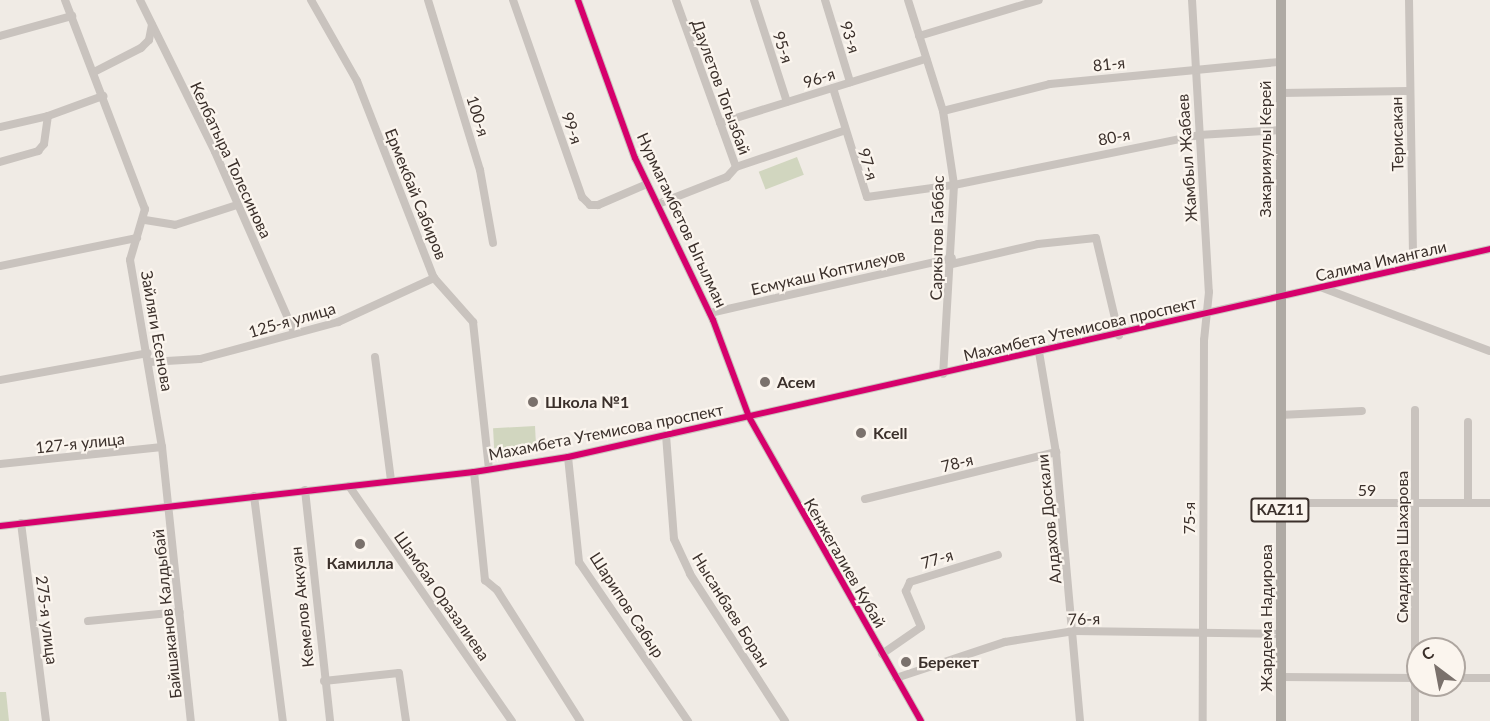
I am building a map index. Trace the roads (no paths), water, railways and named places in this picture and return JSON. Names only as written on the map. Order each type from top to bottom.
[{"type":"highway","name":"Закарияулы Керей","points":[[1279,299],[1281,0]]},
{"type":"highway","name":"Жардема Надирова","points":[[1279,299],[1281,721]]},
{"type":"street","points":[[66,0],[145,209],[145,220],[175,225],[237,205]]},
{"type":"street","name":"Келбатыра Толесинова","points":[[140,0],[294,332]]},
{"type":"street","name":"Ермекбай Сабиров","points":[[311,0],[357,81],[434,278],[473,322],[489,470]]},
{"type":"street","name":"100-я","points":[[428,0],[473,146],[493,243]]},
{"type":"street","name":"99-я","points":[[513,0],[582,197],[590,205],[598,205],[647,184]]},
{"type":"street","name":"Нурмагамбетов Ыгылман","points":[[578,0],[647,184],[710,313],[749,417]]},
{"type":"street","name":"Даулетов Тогызбай","points":[[658,204],[728,177],[736,168],[676,0]]},
{"type":"street","name":"95-я","points":[[754,0],[787,102]]},
{"type":"street","name":"93-я","points":[[825,0],[850,82]]},
{"type":"street","name":"Саркытов Габбас","points":[[908,0],[943,111],[954,185],[952,261],[943,374]]},
{"type":"street","points":[[919,36],[1018,3],[1039,0]]},
{"type":"street","name":"Жамбыл Жабаев","points":[[1192,0],[1194,68],[1209,292],[1207,314]]},
{"type":"street","name":"Терисакан","points":[[1409,0],[1413,267]]},
{"type":"street","points":[[0,36],[72,16]]},
{"type":"street","points":[[94,72],[141,48],[149,40],[152,25]]},
{"type":"street","name":"96-я","points":[[720,123],[927,59]]},
{"type":"street","name":"81-я","points":[[943,111],[1050,84],[1194,68],[1280,62]]},
{"type":"street","name":"97-я","points":[[833,88],[843,131],[867,197],[954,185]]},
{"type":"street","points":[[1281,93],[1409,91]]},
{"type":"street","points":[[0,127],[48,116],[103,96]]},
{"type":"street","points":[[0,162],[38,151],[44,144],[48,116]]},
{"type":"street","name":"80-я","points":[[954,185],[1199,135],[1281,130]]},
{"type":"street","points":[[736,168],[843,131]]},
{"type":"street","name":"Зайляги Есенова","points":[[145,220],[130,260],[150,362],[169,504]]},
{"type":"street","points":[[0,266],[137,238]]},
{"type":"street","name":"Есмукаш Коптилеуов","points":[[710,313],[1038,244],[1096,238],[1119,335]]},
{"type":"street","name":"Салима Имангали","points":[[1279,299],[1490,249]]},
{"type":"street","name":"125-я улица","points":[[150,362],[200,359],[338,322],[434,278]]},
{"type":"street","points":[[1323,288],[1490,351]]},
{"type":"street","name":"Махамбета Утемисова проспект","points":[[0,526],[169,504],[474,472],[568,457],[1279,299]]},
{"type":"street","name":"75-я","points":[[1203,721],[1202,633],[1207,314]]},
{"type":"street","name":"Алдахов Доскали","points":[[1039,352],[1056,452],[1074,631],[1080,721]]},
{"type":"street","points":[[0,380],[148,353]]},
{"type":"street","points":[[375,357],[391,481]]},
{"type":"street","name":"Смадияра Шахарова","points":[[1415,410],[1417,637]]},
{"type":"street","points":[[1280,415],[1362,411]]},
{"type":"street","name":"Кенжегалиев Кубай","points":[[749,417],[921,721]]},
{"type":"street","points":[[1468,422],[1468,503]]},
{"type":"street","name":"Нысанбаев Боран","points":[[666,435],[674,539],[690,574],[785,721]]},
{"type":"street","name":"127-я улица","points":[[0,464],[162,447]]},
{"type":"street","name":"78-я","points":[[865,499],[1056,452]]},
{"type":"street","name":"Шарипов Сабыр","points":[[568,457],[579,562],[688,721]]},
{"type":"street","points":[[474,472],[485,580],[497,590],[580,721]]},
{"type":"street","name":"Шамбая Оразалиева","points":[[349,486],[512,721]]},
{"type":"street","name":"Кемелов Аккуан","points":[[304,490],[330,721]]},
{"type":"street","name":"Кемелов Аккуан","points":[[254,496],[283,721]]},
{"type":"street","name":"59","points":[[1280,503],[1490,503]]},
{"type":"street","name":"Байшаканов Калдыбай","points":[[169,504],[191,721]]},
{"type":"street","name":"275-я улица","points":[[21,523],[46,721]]},
{"type":"street","name":"77-я","points":[[882,654],[921,627],[906,591],[910,582],[998,555]]},
{"type":"street","points":[[88,621],[180,612]]},
{"type":"street","name":"76-я","points":[[896,678],[1005,642],[1074,631],[1281,634]]},
{"type":"street","points":[[324,681],[399,673],[406,721]]},
{"type":"street","points":[[1281,677],[1406,678]]},
{"type":"street","points":[[1466,678],[1490,678]]},
{"type":"street","name":"Смадияра Шахарова","points":[[1415,721],[1416,697]]},
{"type":"place","name":"Асем","points":[[765,382]]},
{"type":"place","name":"Школа №1","points":[[533,402]]},
{"type":"place","name":"Kcell","points":[[861,433]]},
{"type":"place","name":"Камилла","points":[[360,544]]},
{"type":"place","name":"Берекет","points":[[906,662]]}]
